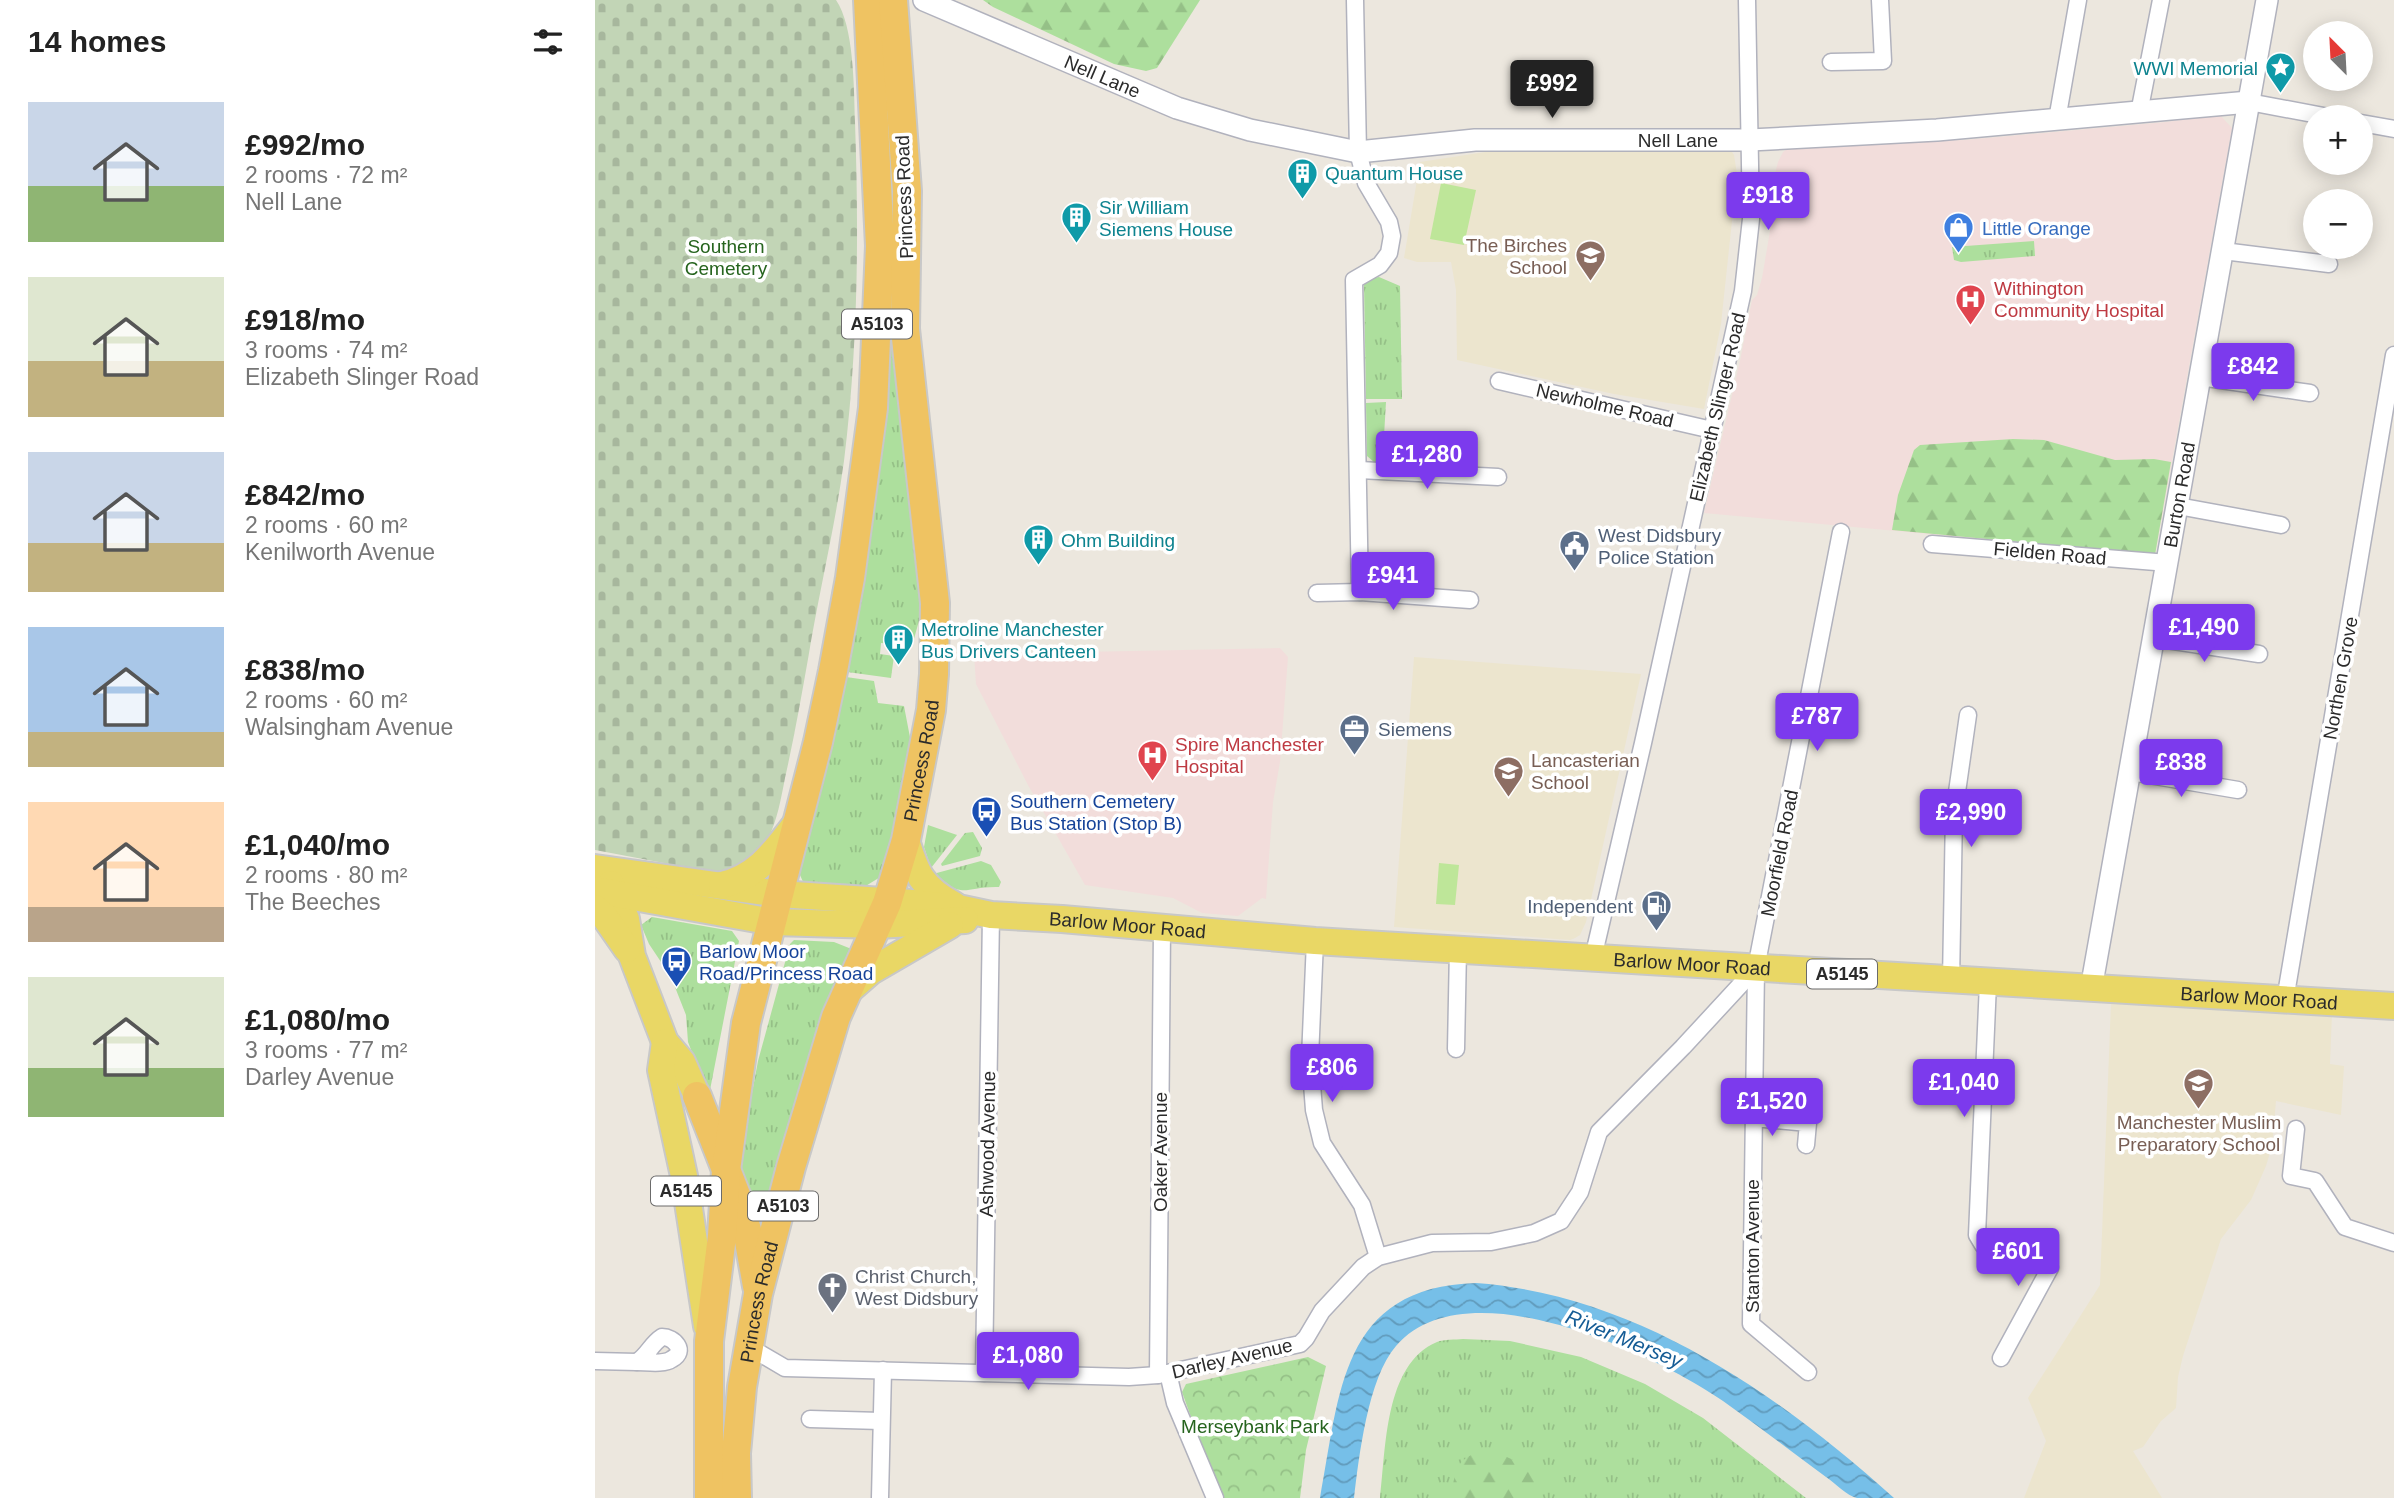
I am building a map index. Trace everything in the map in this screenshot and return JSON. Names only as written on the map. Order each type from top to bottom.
[{"type":"highway","name":"Princess Road","points":[[709,1498],[709,1341],[722,1236],[726,1170],[746,1023],[818,742],[838,645],[873,408],[880,246],[868,0]]},
{"type":"highway","name":"Princess Road","points":[[737,1498],[736,1454],[758,1294],[836,1017],[882,914],[906,839],[931,709],[935,603],[905,329],[907,191],[893,0]]},
{"type":"highway","name":"A5103","points":[[697,1096],[747,1230],[758,1294]]},
{"type":"main road","name":"A5145","points":[[703,885],[724,884],[753,872],[767,860],[795,825]]},
{"type":"main road","points":[[906,839],[916,873],[956,915]]},
{"type":"main road","name":"Barlow Moor Road","points":[[601,886],[703,885],[779,894],[882,914]]},
{"type":"main road","name":"A5145","points":[[601,886],[626,919],[632,956],[665,1042],[682,1062],[697,1096]]},
{"type":"main road","name":"Barlow Moor Road","points":[[601,886],[773,922],[882,914],[991,915],[1315,941],[2394,1006]]},
{"type":"main road","name":"A5145","points":[[847,992],[871,971],[956,915]]},
{"type":"main road","name":"A5145","points":[[665,1042],[661,1070],[684,1175],[709,1341]]},
{"type":"street","name":"Nell Lane","points":[[924,0],[1177,108],[1250,130],[1358,152],[1475,140],[1750,140],[1937,130],[2249,102]]},
{"type":"street","points":[[1355,0],[1358,152],[1366,183],[1388,222],[1392,236],[1389,253],[1380,265],[1354,280],[1360,592]]},
{"type":"street","name":"Elizabeth Slinger Road","points":[[1593,958],[1646,732],[1743,291],[1751,219],[1747,0]]},
{"type":"street","points":[[1831,62],[1883,61],[1880,0]]},
{"type":"street","points":[[2056,120],[2078,0]]},
{"type":"street","points":[[2139,113],[2161,0]]},
{"type":"street","name":"Burton Road","points":[[2091,989],[2267,0]]},
{"type":"street","points":[[2249,102],[2303,112]]},
{"type":"street","points":[[2373,125],[2394,129]]},
{"type":"street","points":[[2223,251],[2329,264]]},
{"type":"street","name":"Northen Grove","points":[[2285,1000],[2394,355]]},
{"type":"street","points":[[2200,377],[2310,393]]},
{"type":"street","name":"Newholme Road","points":[[1499,381],[1712,430]]},
{"type":"street","points":[[1359,470],[1498,477]]},
{"type":"street","points":[[2178,506],[2281,525]]},
{"type":"street","name":"Moorfield Road","points":[[1756,968],[1841,532]]},
{"type":"street","name":"Fielden Road","points":[[1932,544],[2168,563]]},
{"type":"street","points":[[1317,593],[1360,592],[1470,600]]},
{"type":"street","points":[[2154,638],[2259,653]]},
{"type":"street","points":[[1951,981],[1954,813],[1968,715]]},
{"type":"street","points":[[2131,772],[2238,790]]},
{"type":"street","name":"Ashwood Avenue","points":[[985,1373],[991,915]]},
{"type":"street","name":"Oaker Avenue","points":[[1162,929],[1163,1374],[1215,1498]]},
{"type":"street","points":[[1315,941],[1310,1058],[1314,1110],[1322,1143],[1362,1205],[1378,1257]]},
{"type":"street","points":[[1456,1049],[1458,950]]},
{"type":"street","name":"Stanton Avenue","points":[[1756,968],[1751,1324],[1808,1372]]},
{"type":"street","name":"Darley Avenue","points":[[749,1347],[785,1367],[1129,1377],[1163,1374],[1300,1344],[1322,1311],[1363,1267],[1378,1257],[1432,1243],[1491,1242],[1523,1235],[1561,1221],[1580,1192],[1599,1132],[1756,968]]},
{"type":"street","points":[[1988,983],[1977,1235],[1983,1245],[2041,1252],[2050,1268],[2001,1358]]},
{"type":"street","points":[[1753,1118],[1808,1122],[1806,1145]]},
{"type":"street","points":[[2296,1129],[2291,1175],[2315,1181],[2344,1227],[2394,1243]]},
{"type":"street","points":[[595,1361],[636,1362]]},
{"type":"street","points":[[880,1498],[883,1370]]},
{"type":"street","points":[[810,1419],[881,1421]]},
{"type":"shaded area","name":"Withington Community Hospital","points":[[2220,115],[2232,128],[2155,555],[1704,513],[1752,300],[1757,295],[1762,278],[1770,231],[1771,190],[1783,152],[1795,144],[1965,140]]},
{"type":"shaded area","name":"The Birches School","points":[[1730,149],[1734,155],[1737,174],[1721,324],[1704,409],[1614,394],[1457,360],[1456,290],[1451,262],[1417,262],[1404,258],[1420,162],[1492,151]]},
{"type":"shaded area","name":"Spire Manchester Hospital","points":[[1280,648],[1288,657],[1266,899],[1262,898],[1238,916],[1202,913],[1173,898],[1085,885],[1028,785],[976,684],[974,654]]},
{"type":"shaded area","name":"Lancasterian School","points":[[1414,657],[1641,674],[1586,922],[1580,935],[1575,938],[1570,940],[1394,927]]},
{"type":"shaded area","points":[[2111,1003],[2332,1013],[2330,1064],[2344,1066],[2341,1115],[2276,1101],[2272,1146],[2266,1166],[2251,1200],[2221,1239],[2183,1356],[2178,1377],[2176,1408],[2161,1421],[2143,1447],[2133,1451],[2162,1498],[2024,1498],[2046,1441],[2028,1398],[2100,1285]]},
{"type":"green space","name":"Southern Cemetery","points":[[595,0],[836,0],[842,11],[850,41],[857,249],[852,376],[844,461],[794,733],[774,825],[764,846],[753,857],[739,866],[717,873],[595,850]]},
{"type":"green space","points":[[983,0],[1200,0],[1157,68],[1146,71],[1114,64]]},
{"type":"green space","points":[[1441,183],[1476,190],[1464,245],[1430,239]]},
{"type":"green space","points":[[2034,241],[2035,256],[1961,262],[1954,260],[1952,247]]},
{"type":"green space","points":[[1379,277],[1400,286],[1402,399],[1366,399],[1364,285],[1368,279]]},
{"type":"green space","points":[[893,323],[899,413],[912,505],[922,610],[912,646],[881,643],[880,654],[894,656],[891,678],[840,671],[884,324]]},
{"type":"green space","points":[[1386,402],[1383,453],[1386,454],[1385,463],[1374,462],[1367,456],[1366,403]]},
{"type":"green space","points":[[2013,439],[2044,440],[2115,460],[2154,459],[2171,462],[2155,555],[1892,530],[1898,495],[1914,450],[1920,445]]},
{"type":"green space","points":[[839,676],[874,681],[878,703],[904,706],[913,753],[908,785],[882,876],[864,887],[804,884],[800,875],[794,874]]},
{"type":"green space","points":[[928,825],[957,835],[931,868],[924,847]]},
{"type":"green space","points":[[973,832],[982,848],[980,856],[942,866],[965,833]]},
{"type":"green space","points":[[981,861],[991,865],[1001,882],[999,887],[958,890],[933,874]]},
{"type":"green space","points":[[1439,863],[1459,865],[1455,905],[1436,904]]},
{"type":"green space","points":[[652,917],[732,931],[739,941],[710,1090],[707,1091],[688,1042],[686,1015],[671,977],[649,944],[641,925]]},
{"type":"green space","points":[[794,940],[834,942],[854,950],[824,1021],[799,1092],[777,1164],[760,1239],[736,1179],[758,1061],[790,944]]},
{"type":"green space","points":[[1463,1339],[1510,1341],[1581,1357],[1645,1384],[1703,1418],[1806,1498],[1380,1498],[1387,1433],[1397,1388],[1420,1353],[1437,1342]]},
{"type":"green space","name":"Merseybank Park","points":[[1308,1357],[1326,1366],[1306,1450],[1300,1498],[1220,1498],[1182,1392],[1186,1384]]},
{"type":"green space","points":[[1487,1448],[1531,1468],[1540,1483],[1530,1498],[1451,1498],[1459,1466],[1469,1456]]},
{"type":"water","name":"River Mersey","points":[[1476,1283],[1535,1291],[1593,1307],[1648,1329],[1701,1356],[1753,1387],[1802,1422],[1894,1498],[1857,1498],[1849,1495],[1723,1401],[1652,1361],[1607,1341],[1559,1325],[1512,1315],[1467,1314],[1427,1323],[1396,1346],[1378,1377],[1366,1418],[1354,1498],[1320,1498],[1342,1385],[1355,1353],[1372,1325],[1397,1304],[1431,1289]]},
{"type":"place","name":"WWI Memorial","points":[[2281,95]]},
{"type":"place","name":"Quantum House","points":[[1302,200]]},
{"type":"place","name":"Sir William Siemens House","points":[[1076,245]]},
{"type":"place","name":"Little Orange","points":[[1959,255]]},
{"type":"place","name":"The Birches School","points":[[1590,283]]},
{"type":"place","name":"Withington Community Hospital","points":[[1971,326]]},
{"type":"place","name":"Ohm Building","points":[[1038,567]]},
{"type":"place","name":"West Didsbury Police Station","points":[[1575,573]]},
{"type":"place","name":"Metroline Manchester Bus Drivers Canteen","points":[[898,667]]},
{"type":"place","name":"Siemens","points":[[1355,756]]},
{"type":"place","name":"Spire Manchester Hospital","points":[[1152,782]]},
{"type":"place","name":"Lancasterian School","points":[[1508,798]]},
{"type":"place","name":"Southern Cemetery Bus Station (Stop B)","points":[[987,839]]},
{"type":"place","name":"Independent","points":[[1656,933]]},
{"type":"place","name":"Barlow Moor Road/Princess Road","points":[[676,989]]},
{"type":"place","name":"Manchester Muslim Preparatory School","points":[[2199,1110]]},
{"type":"place","name":"Christ Church, West Didsbury","points":[[832,1314]]}]
